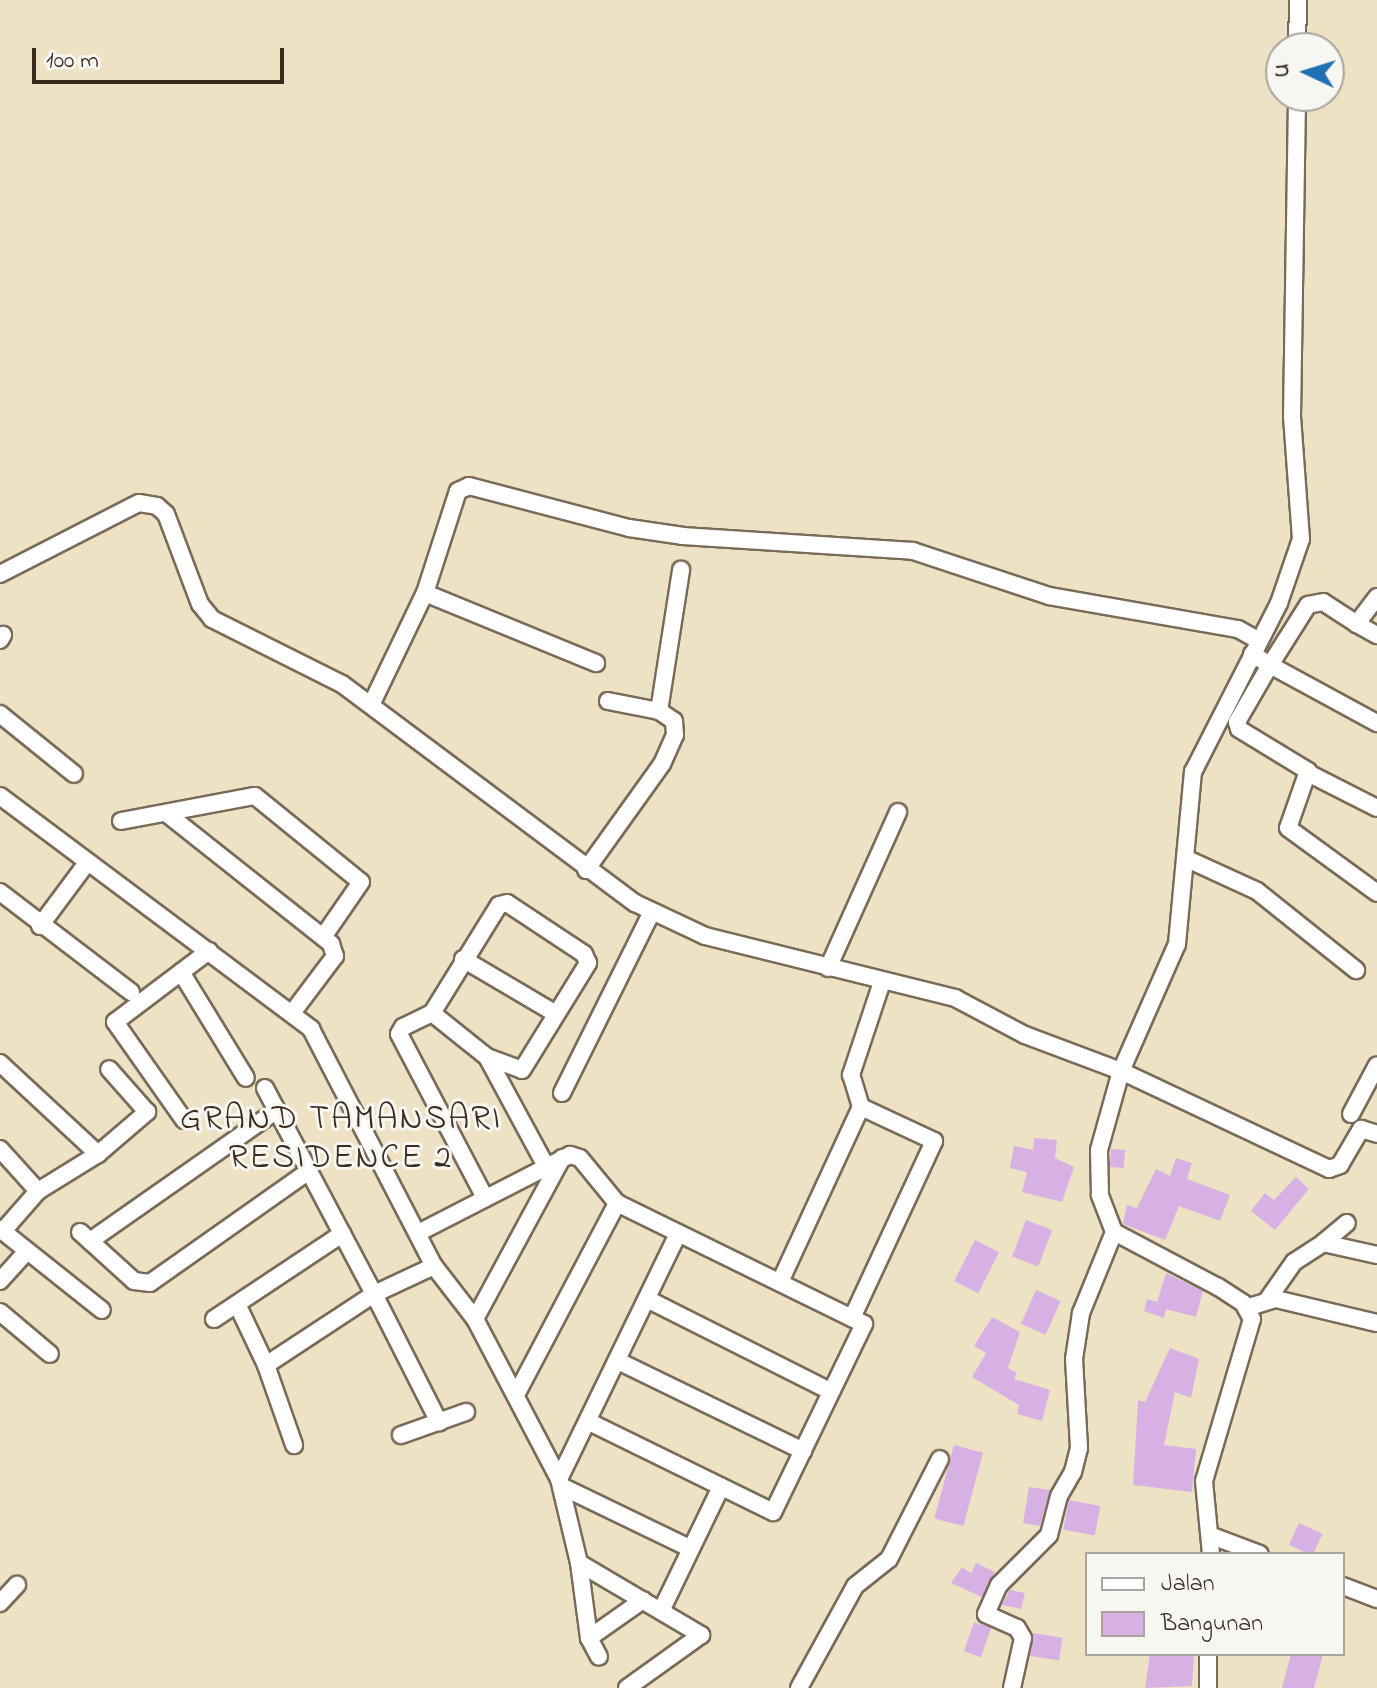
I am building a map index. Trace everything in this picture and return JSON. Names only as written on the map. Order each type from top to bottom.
[{"type":"street","points":[[1297,32],[1298,0]]},
{"type":"street","points":[[1211,1552],[1212,1536],[1204,1481],[1216,1429],[1250,1334],[1252,1319],[1246,1308],[1218,1287],[1114,1232],[1102,1206],[1098,1162],[1104,1120],[1121,1071],[1177,944],[1193,772],[1279,603],[1301,529],[1292,417],[1297,112]]},
{"type":"street","points":[[371,705],[425,593],[458,491],[469,486],[605,522],[683,536],[913,551],[1075,603],[1238,629],[1270,665],[1377,723]]},
{"type":"street","points":[[0,574],[139,503],[150,503],[166,514],[182,566],[212,619],[342,684],[471,775],[586,870],[652,912],[705,936],[955,998],[1025,1035],[1121,1071],[1329,1169],[1340,1165],[1361,1129],[1377,1134]]},
{"type":"street","points":[[659,711],[681,570]]},
{"type":"street","points":[[425,593],[596,663]]},
{"type":"street","points":[[1357,624],[1377,597]]},
{"type":"street","points":[[1377,635],[1316,601],[1308,605],[1270,665],[1238,727],[1304,765],[1308,773],[1377,808]]},
{"type":"street","points":[[586,870],[668,752],[675,735],[674,721],[659,711],[608,701]]},
{"type":"street","points":[[0,714],[74,774]]},
{"type":"street","points":[[1308,773],[1287,823],[1290,832],[1377,893]]},
{"type":"street","points":[[0,796],[86,864],[209,951],[311,1029],[434,1266],[475,1319],[517,1393],[561,1483],[579,1563],[589,1638],[599,1657]]},
{"type":"street","points":[[121,821],[255,796],[361,882],[323,937]]},
{"type":"street","points":[[828,968],[898,812]]},
{"type":"street","points":[[166,813],[323,937],[335,956],[292,1013]]},
{"type":"street","points":[[1185,858],[1257,891],[1356,970]]},
{"type":"street","points":[[40,926],[86,864]]},
{"type":"street","points":[[0,892],[40,926],[131,992]]},
{"type":"street","points":[[432,1013],[487,1057],[522,1070],[588,963],[584,954],[507,903],[499,905],[432,1013],[399,1034],[485,1198]]},
{"type":"street","points":[[562,1093],[652,912]]},
{"type":"street","points":[[184,1120],[115,1022],[209,951]]},
{"type":"street","points":[[463,959],[556,1014]]},
{"type":"street","points":[[181,972],[246,1078]]},
{"type":"street","points":[[780,1282],[861,1107],[851,1075],[882,982]]},
{"type":"street","points":[[487,1057],[546,1166]]},
{"type":"street","points":[[0,1063],[98,1154]]},
{"type":"street","points":[[1351,1114],[1377,1065]]},
{"type":"street","points":[[102,1310],[2,1230],[38,1191],[98,1154],[147,1112],[109,1069]]},
{"type":"street","points":[[265,1088],[439,1422]]},
{"type":"street","points":[[852,1318],[934,1141],[861,1107]]},
{"type":"street","points":[[277,1110],[85,1237],[134,1281],[150,1283],[309,1171]]},
{"type":"street","points":[[0,1149],[38,1191]]},
{"type":"street","points":[[418,1233],[562,1158],[580,1158],[617,1203],[677,1236],[864,1324],[773,1512],[589,1422]]},
{"type":"street","points":[[475,1319],[562,1158]]},
{"type":"street","points":[[517,1393],[617,1203]]},
{"type":"street","points":[[1246,1308],[1268,1299],[1294,1262],[1347,1223]]},
{"type":"street","points":[[1012,1688],[1023,1638],[1017,1628],[986,1614],[999,1585],[1049,1535],[1059,1496],[1073,1472],[1079,1448],[1074,1359],[1081,1313],[1114,1232]]},
{"type":"street","points":[[214,1319],[342,1234]]},
{"type":"street","points":[[561,1483],[677,1236]]},
{"type":"street","points":[[1323,1243],[1377,1255]]},
{"type":"street","points":[[0,1281],[27,1251]]},
{"type":"street","points":[[266,1365],[374,1294],[434,1266]]},
{"type":"street","points":[[647,1299],[830,1391]]},
{"type":"street","points":[[1268,1299],[1377,1323]]},
{"type":"street","points":[[237,1304],[266,1365],[294,1445]]},
{"type":"street","points":[[0,1312],[50,1354]]},
{"type":"street","points":[[618,1361],[803,1451]]},
{"type":"street","points":[[401,1435],[466,1412]]},
{"type":"street","points":[[799,1688],[855,1586],[889,1559],[940,1459]]},
{"type":"street","points":[[561,1483],[691,1549]]},
{"type":"street","points":[[661,1611],[721,1487]]},
{"type":"street","points":[[1212,1536],[1255,1552]]},
{"type":"street","points":[[579,1563],[701,1635],[627,1688]]},
{"type":"street","points":[[0,1603],[17,1585]]},
{"type":"street","points":[[1345,1587],[1377,1599]]},
{"type":"street","points":[[589,1638],[643,1600]]},
{"type":"street","points":[[1208,1656],[1208,1688]]},
{"type":"building","points":[[1034,1138],[1057,1140],[1055,1158],[1074,1167],[1062,1202],[1022,1192],[1027,1172],[1010,1168],[1014,1146],[1033,1150]]},
{"type":"building","points":[[1111,1149],[1125,1150],[1124,1168],[1110,1167]]},
{"type":"building","points":[[1176,1158],[1192,1163],[1187,1179],[1230,1195],[1220,1221],[1179,1206],[1165,1240],[1123,1224],[1127,1205],[1137,1208],[1156,1169],[1170,1176]]},
{"type":"building","points":[[1296,1177],[1309,1189],[1275,1230],[1251,1211],[1265,1193],[1274,1200]]},
{"type":"building","points":[[1026,1220],[1052,1230],[1038,1266],[1012,1256]]},
{"type":"building","points":[[975,1240],[999,1252],[978,1293],[954,1281]]},
{"type":"building","points":[[1166,1273],[1203,1291],[1196,1317],[1166,1309],[1164,1318],[1144,1311],[1147,1299],[1157,1302]]},
{"type":"building","points":[[1036,1290],[1061,1301],[1046,1335],[1021,1324]]},
{"type":"building","points":[[992,1317],[1020,1332],[1008,1368],[1017,1373],[1014,1379],[1050,1390],[1042,1421],[1017,1414],[1019,1405],[972,1377],[986,1353],[974,1346]]},
{"type":"building","points":[[1170,1348],[1199,1359],[1191,1398],[1175,1392],[1164,1445],[1196,1449],[1192,1492],[1133,1485],[1138,1400],[1145,1402]]},
{"type":"building","points":[[954,1445],[983,1453],[963,1526],[934,1518]]},
{"type":"building","points":[[1029,1487],[1050,1490],[1040,1526],[1023,1523]]},
{"type":"building","points":[[1069,1500],[1100,1506],[1095,1536],[1063,1529]]},
{"type":"building","points":[[1299,1523],[1323,1534],[1314,1552],[1304,1552],[1289,1545]]},
{"type":"building","points":[[976,1563],[995,1572],[982,1597],[951,1583],[962,1567],[971,1573]]},
{"type":"building","points":[[1010,1590],[1025,1593],[1021,1609],[1002,1605]]},
{"type":"building","points":[[974,1622],[991,1628],[981,1657],[964,1651]]},
{"type":"building","points":[[1033,1633],[1063,1638],[1059,1660],[1029,1656]]},
{"type":"building","points":[[1150,1656],[1194,1656],[1192,1686],[1145,1688]]},
{"type":"building","points":[[1290,1656],[1322,1656],[1314,1688],[1282,1688]]},
{"type":"district","name":"GRAND TAMANSARI RESIDENCE 2","points":[[341,1140]]}]
